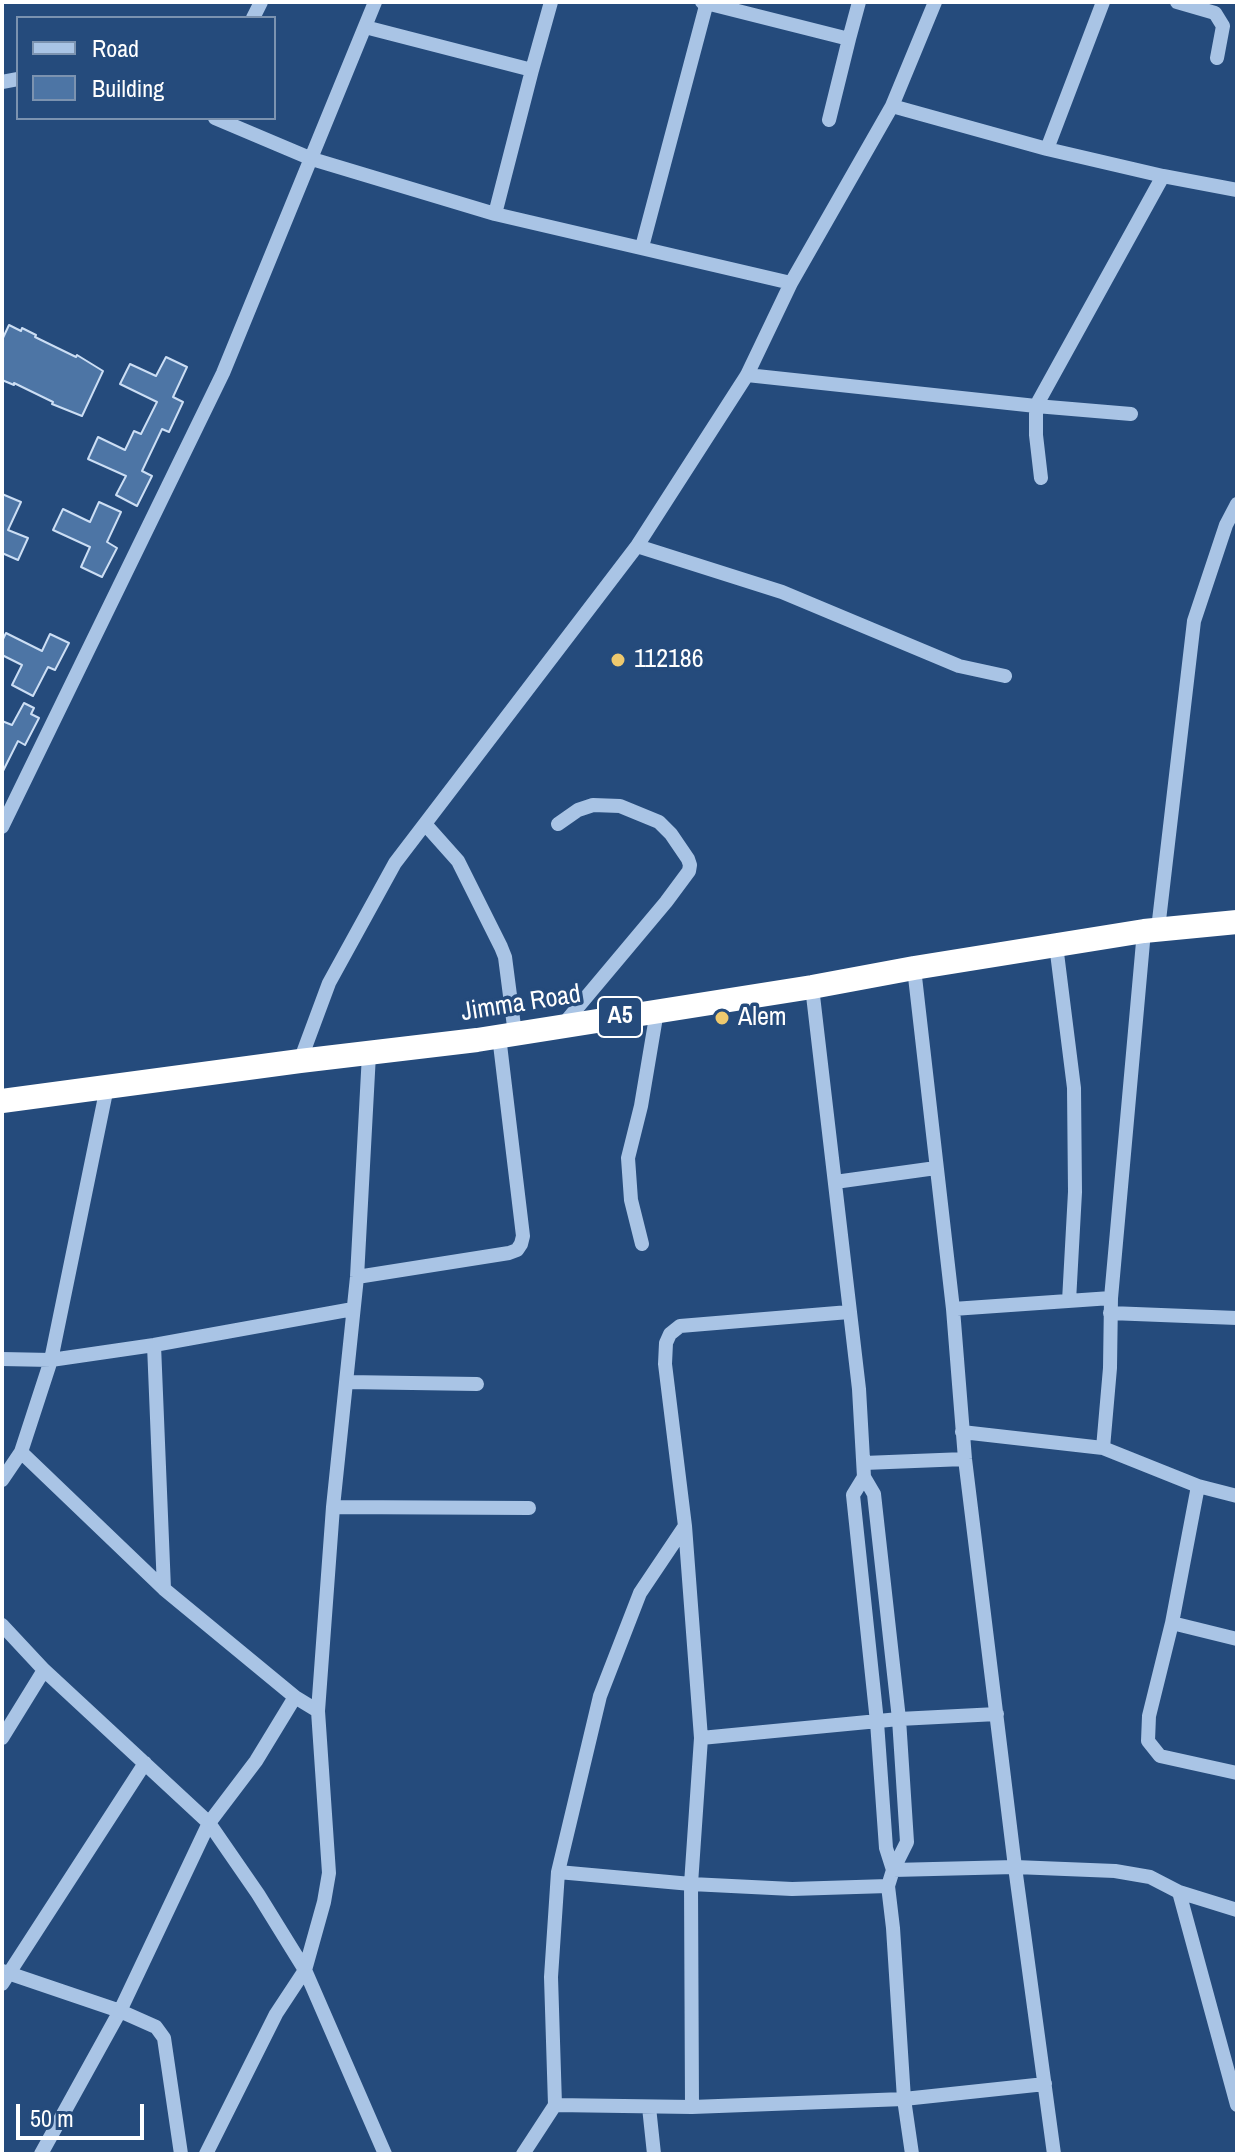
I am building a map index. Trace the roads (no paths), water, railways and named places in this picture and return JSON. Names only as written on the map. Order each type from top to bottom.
[{"type":"highway","name":"Jimma Road","points":[[2,1101],[507,1035],[1151,930],[1237,922]]},
{"type":"street","points":[[2,827],[223,373],[375,2]]},
{"type":"street","points":[[495,214],[551,2]]},
{"type":"street","points":[[642,247],[705,2],[849,39]]},
{"type":"street","points":[[829,120],[859,2]]},
{"type":"street","points":[[300,1061],[329,983],[395,863],[637,546],[747,375],[791,283],[892,106],[935,2]]},
{"type":"street","points":[[1047,149],[1103,2]]},
{"type":"street","points":[[1185,3],[1215,13],[1223,26],[1217,58]]},
{"type":"street","points":[[365,27],[532,70]]},
{"type":"street","points":[[892,106],[1047,149],[1237,190]]},
{"type":"street","points":[[220,120],[312,159],[495,214],[791,283]]},
{"type":"street","points":[[1041,478],[1036,406],[1163,176]]},
{"type":"street","points":[[747,375],[1131,414]]},
{"type":"street","points":[[1103,1448],[1110,1368],[1111,1305],[1151,930],[1194,621],[1237,504]]},
{"type":"street","points":[[637,546],[782,592],[959,666],[1005,676]]},
{"type":"street","points":[[558,824],[578,810],[593,805],[620,806],[659,822],[671,834],[690,865],[689,871],[666,902],[562,1026]]},
{"type":"street","points":[[357,1277],[509,1253],[517,1250],[523,1236],[507,1035],[505,957],[458,861],[425,824]]},
{"type":"street","points":[[1056,945],[1074,1088],[1075,1192],[1069,1301]]},
{"type":"street","points":[[914,968],[953,1309],[965,1459],[1054,2154]]},
{"type":"street","points":[[812,987],[859,1389],[864,1470],[874,1494],[899,1719],[907,1842],[888,1886],[904,2099],[912,2154]]},
{"type":"street","points":[[642,1244],[631,1200],[628,1158],[641,1106],[657,1011]]},
{"type":"street","points":[[206,2154],[276,2014],[305,1970],[329,1873],[318,1711],[333,1507],[357,1277],[369,1054]]},
{"type":"street","points":[[2,1480],[21,1452],[51,1360],[107,1087]]},
{"type":"street","points":[[835,1182],[936,1168]]},
{"type":"street","points":[[953,1309],[1069,1301],[1237,1318]]},
{"type":"street","points":[[2,1359],[51,1360],[353,1309]]},
{"type":"street","points":[[692,2107],[691,1884],[701,1738],[685,1526],[665,1364],[666,1343],[670,1334],[680,1326],[849,1312]]},
{"type":"street","points":[[154,1345],[164,1589]]},
{"type":"street","points":[[347,1382],[477,1384]]},
{"type":"street","points":[[962,1432],[1103,1448],[1198,1486],[1237,1496]]},
{"type":"street","points":[[21,1452],[164,1589],[295,1697],[318,1711]]},
{"type":"street","points":[[864,1470],[965,1459]]},
{"type":"street","points":[[864,1470],[853,1495],[877,1722],[886,1848],[893,1870]]},
{"type":"street","points":[[1198,1486],[1172,1623],[1149,1716],[1148,1741],[1160,1756],[1237,1773]]},
{"type":"street","points":[[333,1507],[529,1508]]},
{"type":"street","points":[[523,2154],[555,2105],[551,1977],[558,1872],[600,1696],[640,1593],[685,1526]]},
{"type":"street","points":[[1172,1623],[1237,1639]]},
{"type":"street","points":[[2,1625],[44,1670],[209,1823],[305,1970],[385,2154]]},
{"type":"street","points":[[2,1736],[44,1670]]},
{"type":"street","points":[[41,2154],[120,2011],[209,1823],[256,1761],[295,1697]]},
{"type":"street","points":[[701,1738],[899,1719],[997,1714]]},
{"type":"street","points":[[145,1763],[5,1976],[120,2011],[156,2027],[164,2038],[178,2151]]},
{"type":"street","points":[[893,1870],[1015,1867],[1115,1871],[1150,1877],[1179,1892],[1237,1910]]},
{"type":"street","points":[[558,1872],[792,1889],[888,1886]]},
{"type":"street","points":[[1179,1892],[1237,2105]]},
{"type":"street","points":[[555,2105],[692,2107],[904,2099],[1045,2084]]},
{"type":"street","points":[[649,2107],[654,2154]]},
{"type":"place","name":"112186","points":[[618,660]]},
{"type":"place","name":"Alem","points":[[722,1018]]}]
